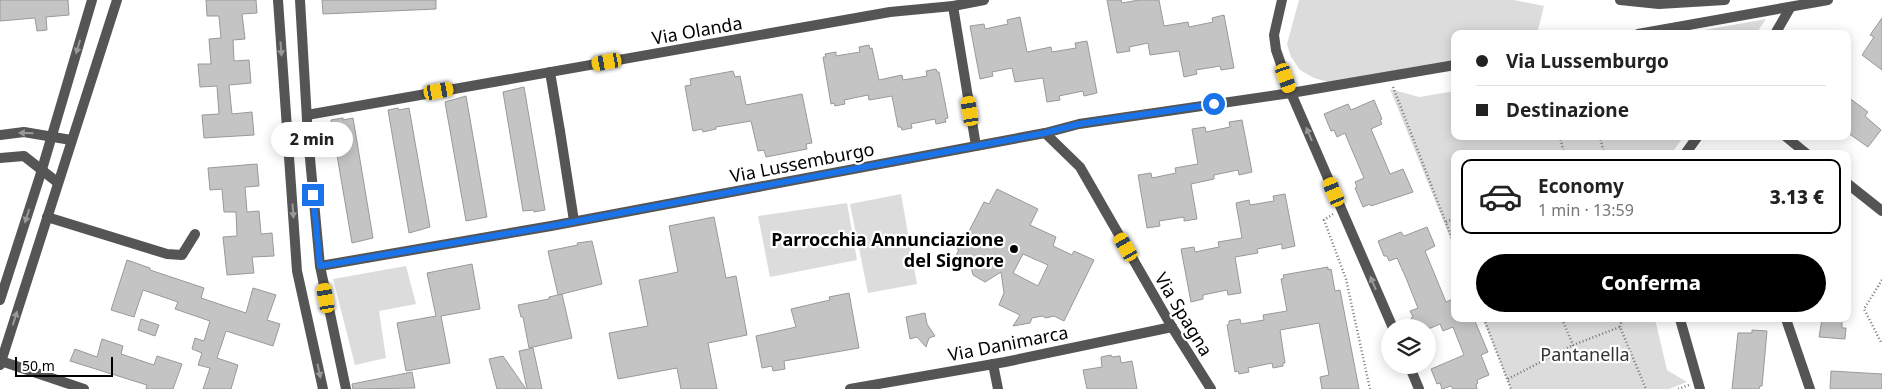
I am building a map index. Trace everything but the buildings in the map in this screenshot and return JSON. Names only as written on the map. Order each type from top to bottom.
[{"type":"street","points":[[0,300],[52,137],[92,0]]},
{"type":"street","points":[[84,389],[0,363],[70,140],[117,0]]},
{"type":"street","points":[[278,0],[297,271],[323,389]]},
{"type":"street","points":[[300,0],[307,115],[320,266],[346,389]]},
{"type":"street","name":"Via Olanda","points":[[307,115],[890,12],[953,6],[984,0]]},
{"type":"street","points":[[1282,0],[1274,35],[1276,50],[1291,93],[1389,319]]},
{"type":"street","points":[[1620,0],[1659,4],[1725,0]]},
{"type":"street","points":[[1661,30],[1828,0]]},
{"type":"street","points":[[953,6],[976,146]]},
{"type":"street","points":[[1777,30],[1790,8]]},
{"type":"street","name":"Via Lussemburgo","points":[[320,266],[976,146],[1045,133],[1079,124],[1291,93],[1451,66]]},
{"type":"street","points":[[550,72],[574,221]]},
{"type":"street","points":[[0,135],[24,132],[70,140]]},
{"type":"street","name":"Via Spagna","points":[[1045,133],[1080,167],[1172,327],[1211,389]]},
{"type":"street","points":[[1790,140],[1803,150]]},
{"type":"street","points":[[0,158],[24,156],[58,182]]},
{"type":"street","points":[[1851,186],[1882,211]]},
{"type":"street","points":[[47,217],[167,254],[182,255],[195,234]]},
{"type":"street","points":[[1681,322],[1700,389]]},
{"type":"street","points":[[1787,322],[1810,389]]},
{"type":"street","name":"Via Danimarca","points":[[850,389],[993,364],[1172,327]]},
{"type":"street","points":[[993,364],[998,389]]},
{"type":"street","points":[[1413,374],[1419,389]]},
{"type":"path","points":[[1389,76],[1451,235]]},
{"type":"path","points":[[1341,208],[1324,220],[1346,280],[1370,389]]},
{"type":"path","points":[[1446,222],[1451,220]]},
{"type":"path","points":[[1882,280],[1864,309],[1882,344]]},
{"type":"path","points":[[1485,322],[1511,389]]},
{"type":"path","points":[[1563,322],[1573,345]]},
{"type":"path","points":[[1621,322],[1620,327],[1646,389]]},
{"type":"path","points":[[1508,379],[1573,345],[1620,327]]},
{"type":"green space","points":[[1299,0],[1514,0],[1544,6],[1538,30],[1451,30],[1451,62],[1328,82],[1314,78],[1300,70],[1291,57],[1287,44]]},
{"type":"green space","points":[[1766,19],[1759,30],[1704,30]]},
{"type":"green space","points":[[1390,89],[1419,97],[1451,92],[1451,140],[1681,140],[1674,150],[1451,150],[1451,240]]},
{"type":"green space","points":[[901,194],[917,284],[868,293],[850,204]]},
{"type":"green space","points":[[847,203],[857,260],[770,277],[758,216]]},
{"type":"green space","points":[[406,266],[416,304],[379,311],[386,358],[355,365],[333,279]]},
{"type":"green space","name":"Pantanella","points":[[1484,322],[1656,322],[1667,370],[1687,382],[1669,389],[1511,389]]},
{"type":"place","name":"Parrocchia Annunciazione del Signore","points":[[1014,249]]},
{"type":"route","points":[[313,195],[320,266],[551,226],[1045,133],[1079,124],[1214,104]]}]
